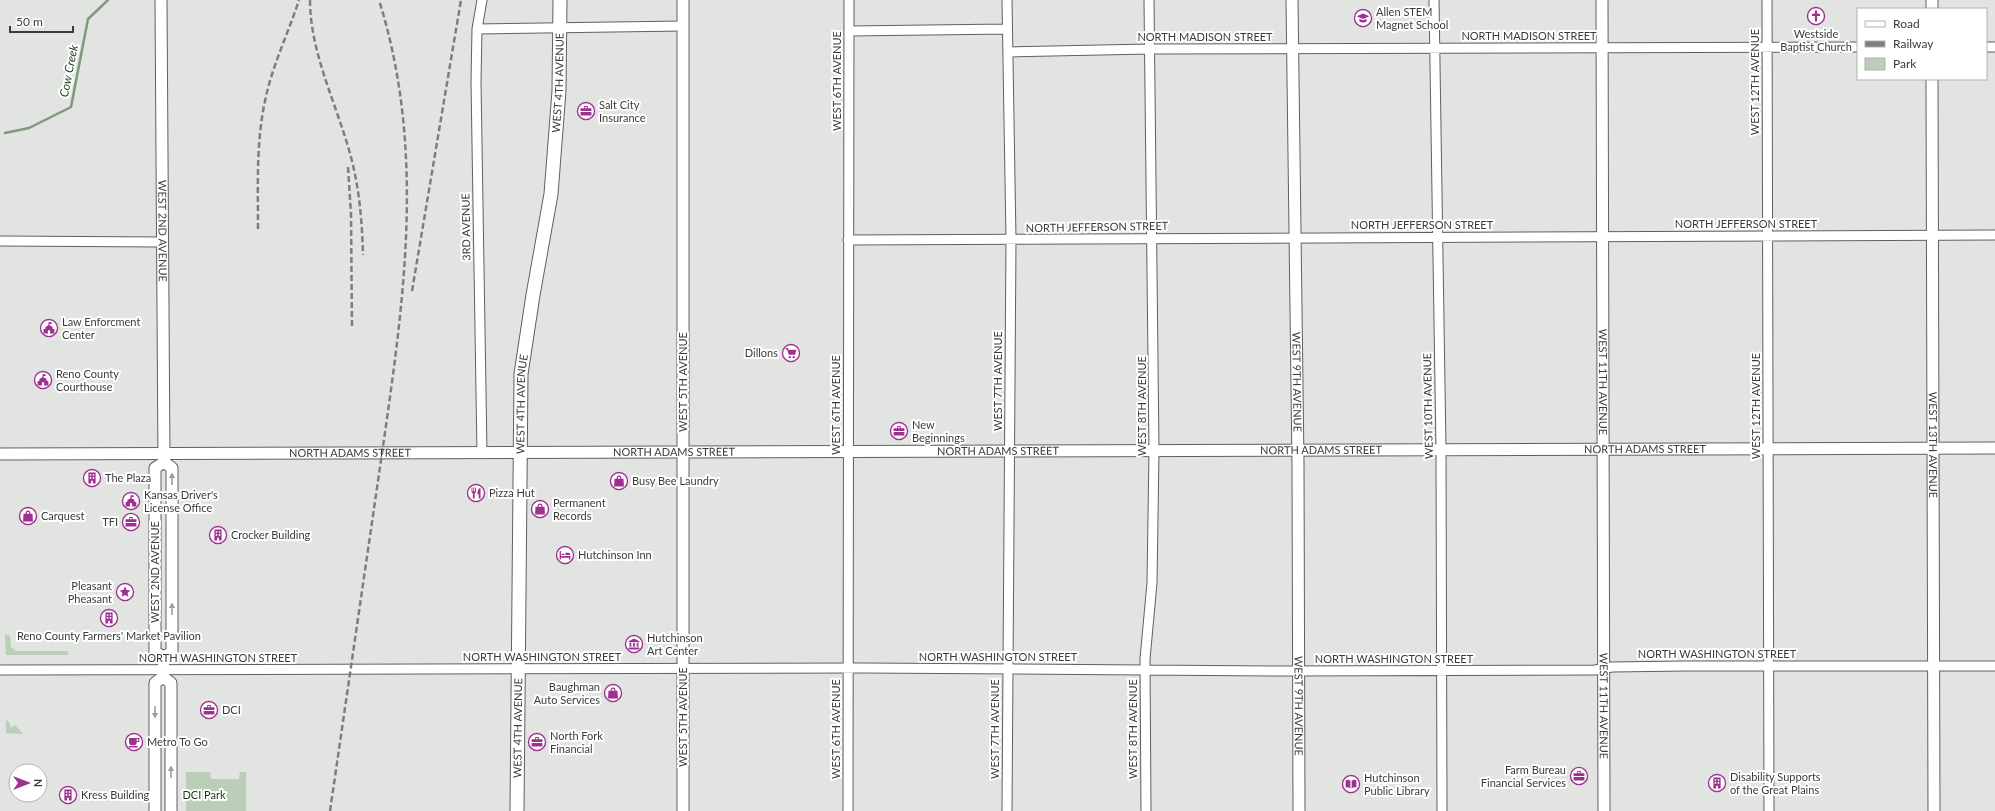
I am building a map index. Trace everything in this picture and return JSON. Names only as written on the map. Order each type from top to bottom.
[{"type":"main road","name":"WEST 4TH AVENUE","points":[[517,811],[517,669],[521,374],[551,194],[558,114],[560,0]]},
{"type":"street","name":"WEST 2ND AVENUE","points":[[161,0],[164,458],[172,468],[172,652],[164,658]]},
{"type":"street","name":"3RD AVENUE","points":[[482,0],[477,29],[476,85],[482,453]]},
{"type":"street","name":"WEST 5TH AVENUE","points":[[683,0],[683,811]]},
{"type":"street","name":"WEST 6TH AVENUE","points":[[848,811],[849,0]]},
{"type":"street","name":"WEST 7TH AVENUE","points":[[1007,0],[1010,240],[1007,811]]},
{"type":"street","name":"WEST 8TH AVENUE","points":[[1146,811],[1145,670],[1152,583],[1154,452],[1153,238],[1149,0]]},
{"type":"street","name":"WEST 9TH AVENUE","points":[[1292,0],[1298,450],[1299,811]]},
{"type":"street","name":"WEST 10TH AVENUE","points":[[1434,0],[1441,450],[1442,811]]},
{"type":"street","name":"WEST 11TH AVENUE","points":[[1602,0],[1604,811]]},
{"type":"street","name":"WEST 12TH AVENUE","points":[[1767,0],[1769,811]]},
{"type":"street","points":[[477,29],[683,26]]},
{"type":"street","points":[[849,32],[1007,30]]},
{"type":"street","name":"NORTH MADISON STREET","points":[[1008,52],[1149,49],[1857,47]]},
{"type":"street","name":"WEST 13TH AVENUE","points":[[1932,80],[1934,811]]},
{"type":"street","name":"NORTH JEFFERSON STREET","points":[[848,240],[1995,235]]},
{"type":"street","points":[[0,241],[162,242]]},
{"type":"street","name":"NORTH ADAMS STREET","points":[[0,454],[164,458],[482,453],[1009,451],[1154,452],[1298,450],[1995,448]]},
{"type":"street","name":"WEST 2ND AVENUE","points":[[164,458],[155,468],[155,652],[164,658]]},
{"type":"street","name":"WEST 2ND AVENUE","points":[[164,658],[164,674],[171,683],[171,811]]},
{"type":"street","name":"NORTH WASHINGTON STREET","points":[[0,670],[164,674],[517,669],[1441,671],[1603,669],[1612,667],[1995,666]]},
{"type":"street","points":[[155,811],[155,683],[164,674]]},
{"type":"green space","points":[[5,634],[10,636],[11,647],[16,651],[68,651],[68,655],[6,655]]},
{"type":"green space","points":[[6,720],[9,722],[11,728],[15,725],[23,734],[6,733]]},
{"type":"green space","name":"DCI Park","points":[[186,772],[210,772],[211,779],[239,779],[240,772],[246,772],[246,811],[186,811]]},
{"type":"waterway","name":"Cow Creek","points":[[5,133],[29,128],[71,107],[88,19],[108,0]]},
{"type":"railway","points":[[258,229],[258,165],[262,117],[272,75],[299,0]]},
{"type":"railway","points":[[310,0],[314,38],[324,76],[349,150],[358,189],[363,255]]},
{"type":"railway","points":[[330,811],[395,360],[402,300],[406,240],[407,180],[403,120],[394,60],[379,0]]},
{"type":"railway","points":[[412,291],[461,0]]},
{"type":"railway","points":[[348,167],[351,214],[352,329]]},
{"type":"place","name":"Westside Baptist Church","points":[[1816,16]]},
{"type":"place","name":"Allen STEM Magnet School","points":[[1363,18]]},
{"type":"place","name":"Salt City Insurance","points":[[586,111]]},
{"type":"place","name":"Law Enforcment Center","points":[[49,328]]},
{"type":"place","name":"Dillons","points":[[791,353]]},
{"type":"place","name":"Reno County Courthouse","points":[[43,380]]},
{"type":"place","name":"New Beginnings","points":[[899,431]]},
{"type":"place","name":"The Plaza","points":[[92,478]]},
{"type":"place","name":"Busy Bee Laundry","points":[[619,481]]},
{"type":"place","name":"Pizza Hut","points":[[476,493]]},
{"type":"place","name":"Kansas Driver's License Office","points":[[131,501]]},
{"type":"place","name":"Permanent Records","points":[[540,509]]},
{"type":"place","name":"Carquest","points":[[28,516]]},
{"type":"place","name":"TFI","points":[[131,522]]},
{"type":"place","name":"Crocker Building","points":[[218,535]]},
{"type":"place","name":"Hutchinson Inn","points":[[565,555]]},
{"type":"place","name":"Pleasant Pheasant","points":[[125,592]]},
{"type":"place","name":"Reno County Farmers' Market Pavilion","points":[[109,618]]},
{"type":"place","name":"Hutchinson Art Center","points":[[634,644]]},
{"type":"place","name":"Baughman Auto Services","points":[[613,693]]},
{"type":"place","name":"DCI","points":[[209,710]]},
{"type":"place","name":"Metro To Go","points":[[134,742]]},
{"type":"place","name":"North Fork Financial","points":[[537,742]]},
{"type":"place","name":"Farm Bureau Financial Services","points":[[1579,776]]},
{"type":"place","name":"Disability Supports of the Great Plains","points":[[1717,783]]},
{"type":"place","name":"Hutchinson Public Library","points":[[1351,784]]},
{"type":"place","name":"Kress Building","points":[[68,795]]}]
